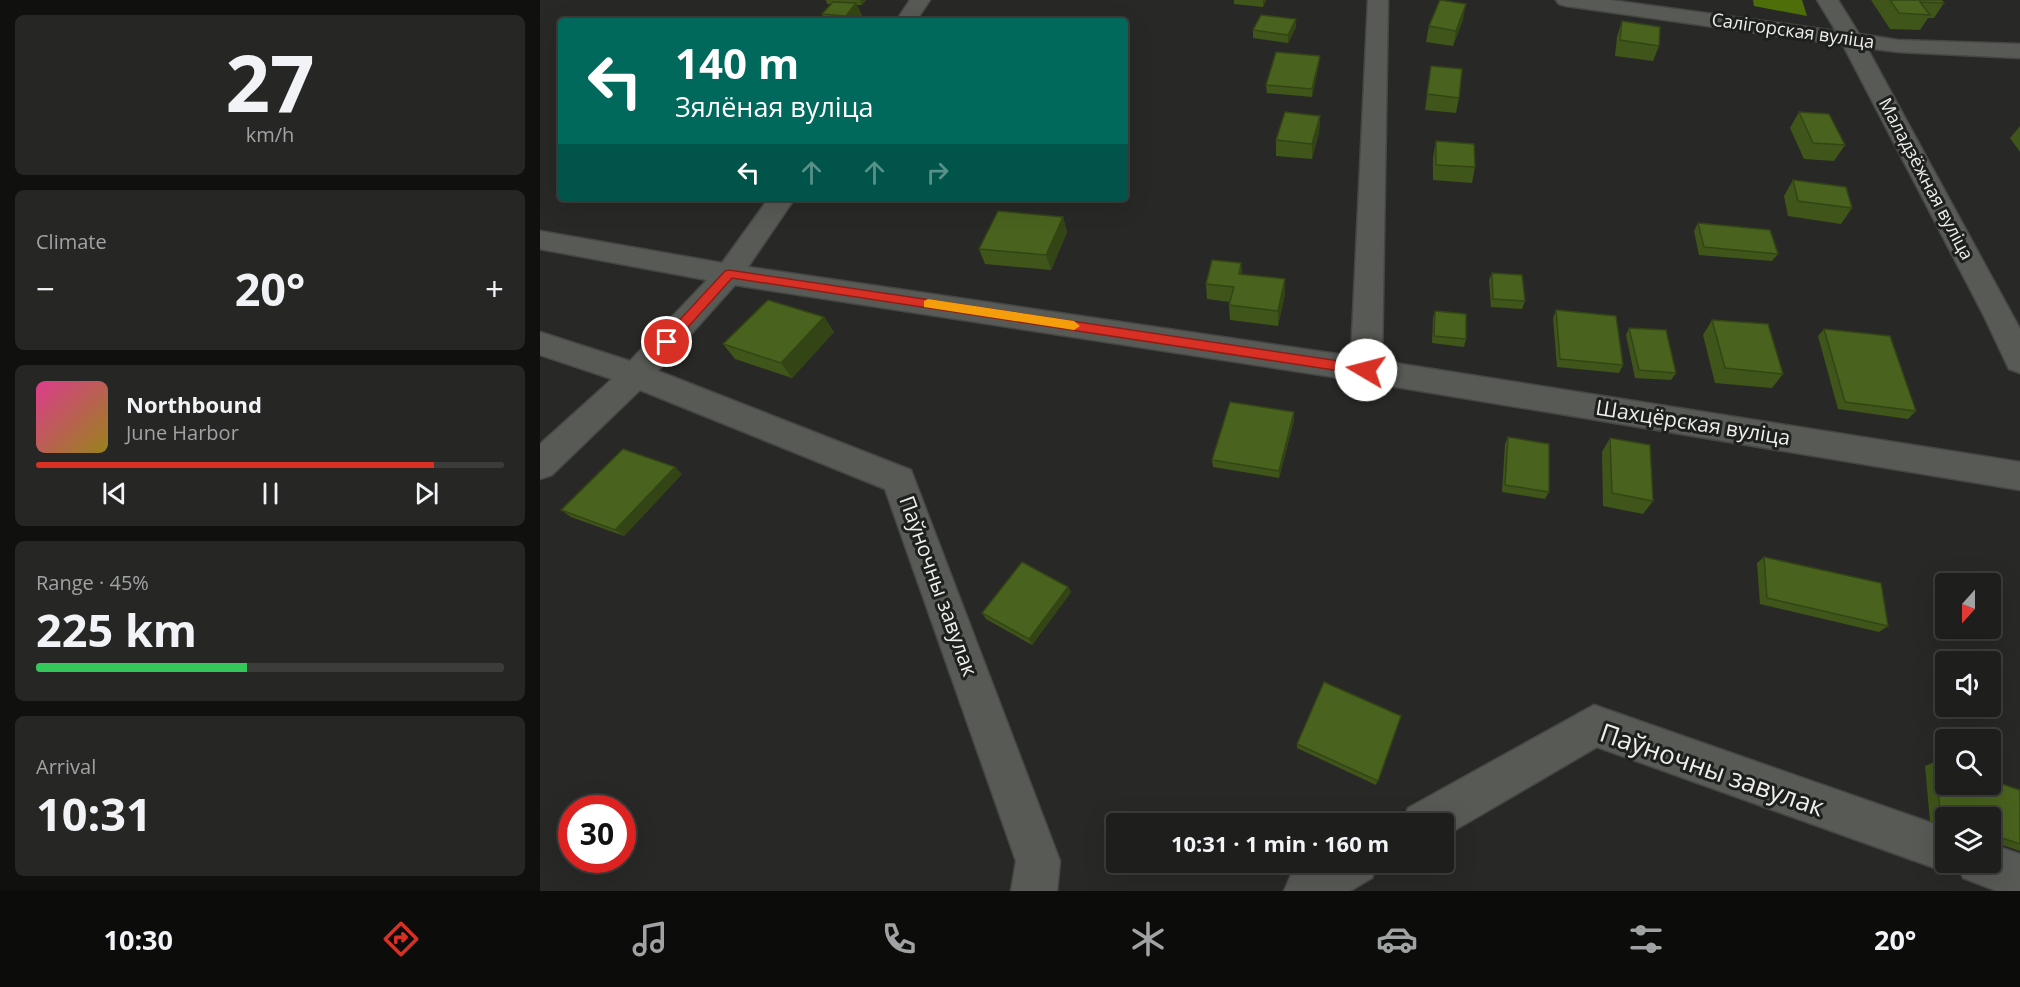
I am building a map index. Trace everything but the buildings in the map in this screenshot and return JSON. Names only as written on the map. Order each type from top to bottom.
[{"type":"street","points":[[908,18],[920,0]]},
{"type":"street","points":[[1366,370],[1378,0]]},
{"type":"street","name":"Салігорская вуліца","points":[[1566,0],[1898,46],[2020,51]]},
{"type":"street","name":"Маладзёжная вуліца","points":[[1827,0],[1837,13],[1999,316],[2020,361]]},
{"type":"street","points":[[540,465],[636,375],[729,274],[780,201]]},
{"type":"street","name":"Шахцёрская вуліца","points":[[540,240],[729,274],[1366,370],[2020,476]]},
{"type":"street","points":[[540,343],[636,375]]},
{"type":"street","name":"Паўночны завулак","points":[[636,375],[899,480],[1038,861],[1034,891]]},
{"type":"street","name":"Паўночны завулак","points":[[1443,813],[1594,726],[1935,846]]},
{"type":"street","points":[[2001,870],[2020,877]]},
{"type":"street","points":[[1307,891],[1337,873]]},
{"type":"green space","points":[[1753,0],[1802,0],[1807,16],[1754,6]]},
{"type":"slow traffic","points":[[928,304],[1074,326]]},
{"type":"route","points":[[667,342],[729,274],[1366,370]]}]
